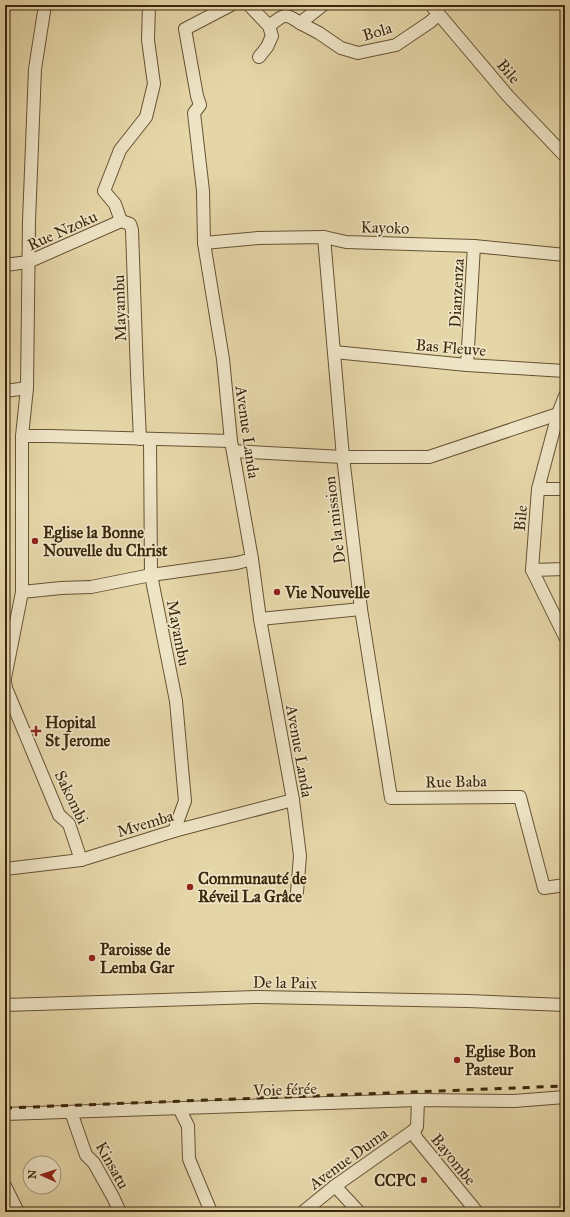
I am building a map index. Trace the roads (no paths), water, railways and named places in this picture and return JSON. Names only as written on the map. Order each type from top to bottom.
[{"type":"street","points":[[5,678],[22,592],[22,436],[28,388],[29,221],[35,69],[45,5]]},
{"type":"street","name":"Mayambu","points":[[149,5],[148,40],[154,84],[146,117],[120,150],[104,191],[115,204],[132,230],[137,374],[145,439],[151,575],[176,701],[185,801],[174,830]]},
{"type":"street","name":"Avenue Landa","points":[[231,5],[185,29],[197,96],[200,105],[194,113],[203,191],[204,243],[223,359],[232,446],[252,559],[260,619],[293,800],[300,856],[297,892]]},
{"type":"street","points":[[249,5],[269,26],[272,36],[267,47],[259,57]]},
{"type":"street","points":[[300,23],[324,5]]},
{"type":"street","name":"Bola","points":[[269,26],[284,15],[289,16],[319,33],[341,48],[358,53],[396,45],[430,22],[435,9]]},
{"type":"street","name":"Bile","points":[[435,9],[508,96],[565,156]]},
{"type":"street","name":"Rue Nzoku","points":[[5,265],[28,262],[126,222]]},
{"type":"street","name":"Kayoko","points":[[204,243],[258,238],[324,237],[346,242],[474,246],[565,255]]},
{"type":"street","name":"De la mission","points":[[324,237],[343,457],[361,609],[391,798]]},
{"type":"street","name":"Dianzenza","points":[[467,365],[474,246]]},
{"type":"street","name":"Bas Fleuve","points":[[334,352],[467,365],[565,371]]},
{"type":"street","points":[[5,391],[28,388]]},
{"type":"street","name":"Bile","points":[[532,570],[538,489],[558,414],[565,396]]},
{"type":"street","points":[[22,436],[145,439],[343,457],[429,457],[558,414]]},
{"type":"street","points":[[538,489],[565,489]]},
{"type":"street","points":[[22,592],[91,587],[151,575],[237,563],[252,559]]},
{"type":"street","points":[[565,569],[532,570],[565,637]]},
{"type":"street","points":[[260,619],[361,609]]},
{"type":"street","name":"Sakombi","points":[[5,682],[59,815],[70,824],[81,860]]},
{"type":"street","name":"Rue Baba","points":[[391,798],[520,797],[544,888],[565,885]]},
{"type":"street","name":"Mvemba","points":[[5,868],[81,860],[174,830],[293,800]]},
{"type":"street","name":"De la Paix","points":[[5,1005],[257,997],[468,1001],[565,1005]]},
{"type":"street","name":"Voie férée","points":[[5,1114],[418,1100],[514,1101],[565,1097]]},
{"type":"street","name":"Bayombe","points":[[418,1100],[417,1127],[413,1131],[417,1139],[477,1212]]},
{"type":"street","points":[[179,1108],[188,1126],[189,1159],[211,1212]]},
{"type":"street","name":"Kinsatu","points":[[71,1112],[86,1155],[94,1163],[114,1197],[120,1212]]},
{"type":"street","name":"Avenue Duma","points":[[303,1212],[335,1186],[413,1131]]},
{"type":"street","points":[[5,1186],[18,1212]]},
{"type":"street","points":[[335,1186],[359,1212]]},
{"type":"railway","points":[[5,1108],[565,1086]]},
{"type":"place","name":"Eglise la Bonne Nouvelle du Christ","points":[[35,541]]},
{"type":"place","name":"Vie Nouvelle","points":[[277,592]]},
{"type":"place","name":"Hopital St Jerome","points":[[36,731]]},
{"type":"place","name":"Communauté de Réveil La Grâce","points":[[190,887]]},
{"type":"place","name":"Paroisse de Lemba Gar","points":[[92,958]]},
{"type":"place","name":"Eglise Bon Pasteur","points":[[457,1060]]},
{"type":"place","name":"CCPC","points":[[424,1180]]}]
